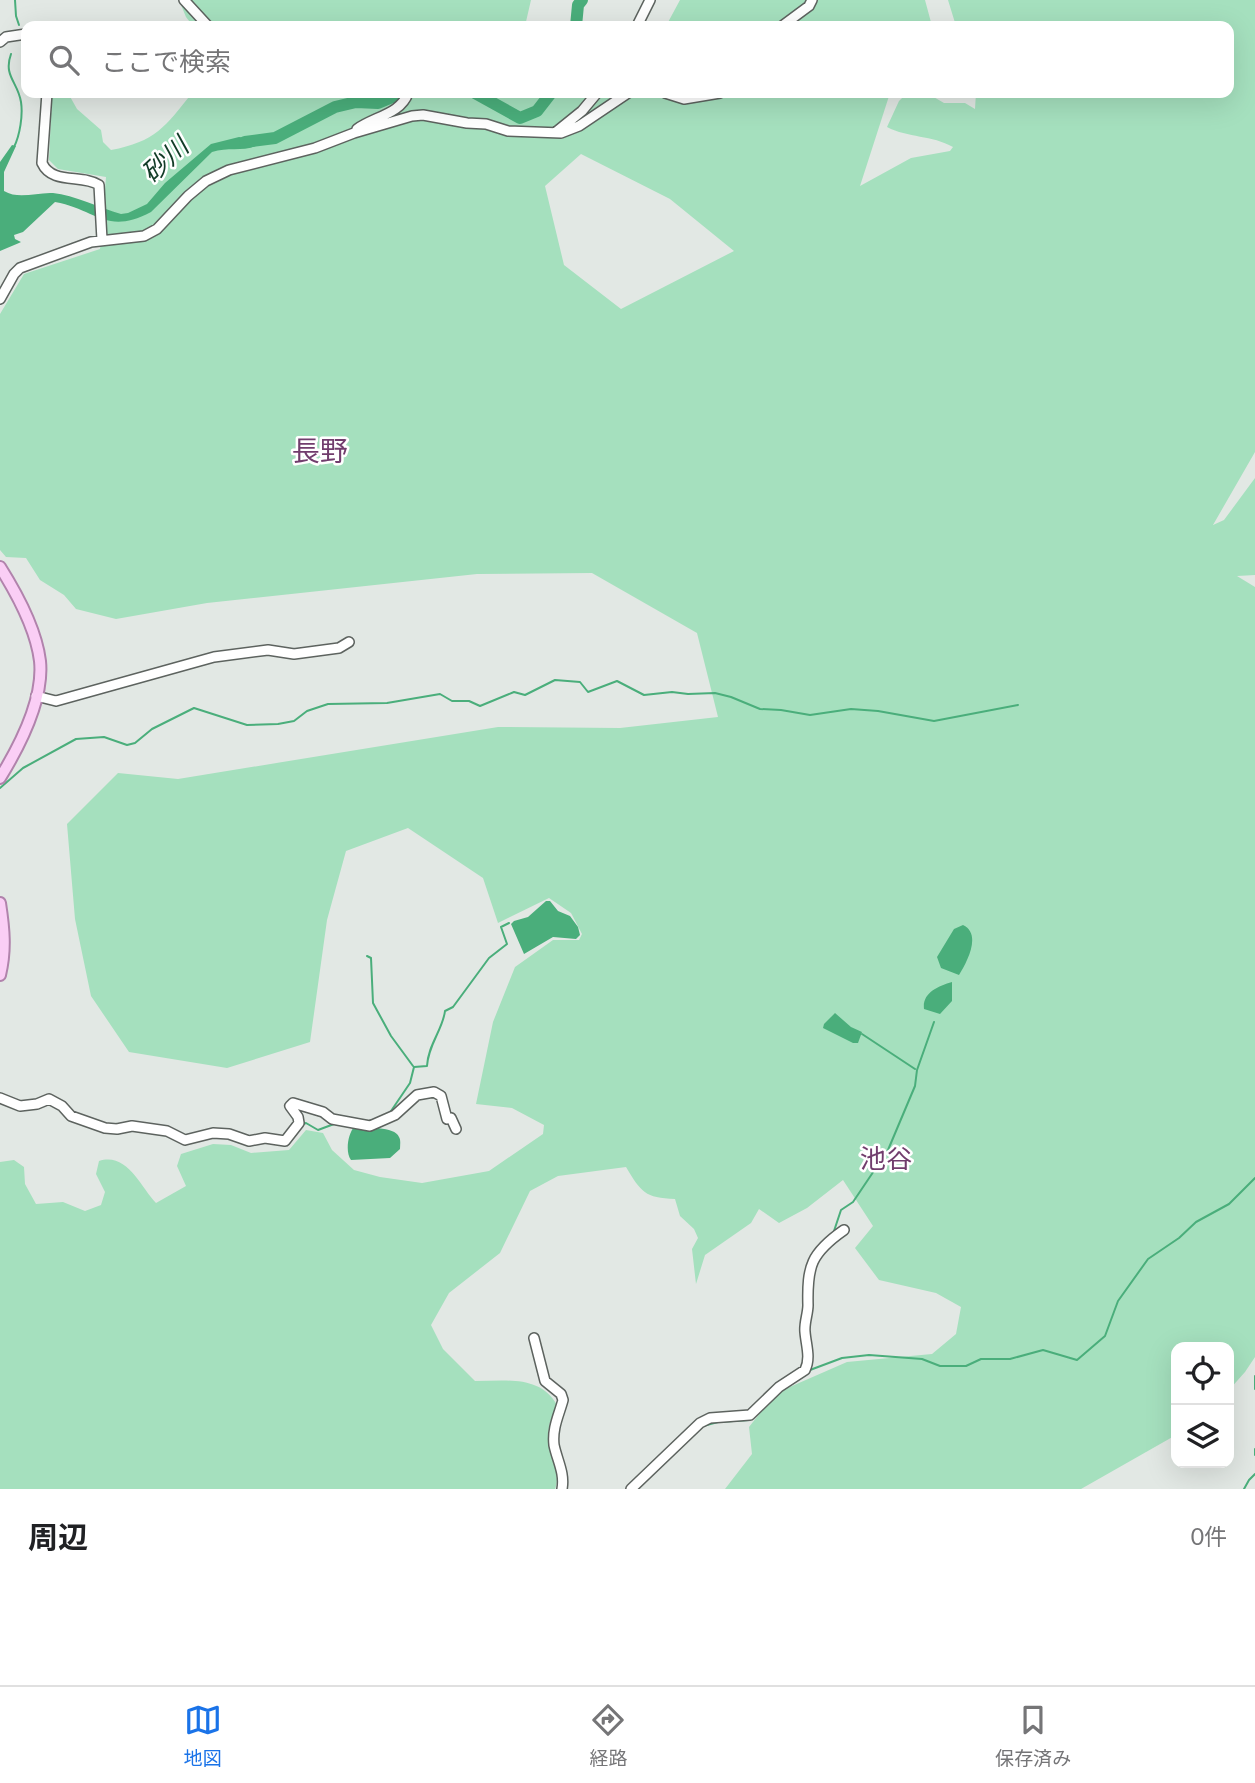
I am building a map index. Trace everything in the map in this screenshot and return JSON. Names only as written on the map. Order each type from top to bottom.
[{"type":"main road","points":[[0,567],[33,632],[40,662],[36,696],[22,738],[0,778]]},
{"type":"main road","points":[[0,903],[5,956],[0,974]]},
{"type":"street","points":[[184,0],[203,21]]},
{"type":"street","points":[[640,21],[650,0]]},
{"type":"street","points":[[789,21],[813,0]]},
{"type":"street","points":[[0,42],[6,37],[21,34]]},
{"type":"street","points":[[47,98],[42,163],[44,169],[57,177],[93,181],[99,186],[102,240]]},
{"type":"street","points":[[354,133],[358,127],[389,112],[406,98]]},
{"type":"street","points":[[554,133],[582,111],[593,98]]},
{"type":"street","points":[[0,299],[20,268],[82,245],[151,233],[206,181],[229,170],[315,148],[412,116],[423,115],[486,124],[508,131],[561,133],[579,126],[621,98]]},
{"type":"street","points":[[36,696],[56,701],[214,657],[268,650],[294,654],[339,648],[349,642]]},
{"type":"street","points":[[0,1098],[20,1106],[49,1099],[62,1106],[71,1116],[105,1128],[132,1126],[167,1131],[185,1140],[213,1133],[249,1141],[271,1138],[285,1141],[299,1123],[298,1116],[290,1106],[293,1103],[323,1112],[332,1119],[374,1124],[395,1115],[417,1095],[434,1092],[441,1096],[447,1119],[451,1118],[456,1129]]},
{"type":"street","points":[[631,1489],[700,1423],[710,1418],[750,1416],[779,1387],[804,1370],[808,1358],[805,1324],[808,1281],[816,1256],[830,1240],[844,1230]]},
{"type":"street","points":[[534,1338],[545,1381],[562,1397],[555,1420],[554,1436],[563,1476],[562,1489]]},
{"type":"shaded area","points":[[179,0],[531,0],[526,21],[189,21]]},
{"type":"shaded area","points":[[680,0],[925,0],[931,21],[669,21]]},
{"type":"shaded area","points":[[948,0],[1255,0],[1255,452],[1213,525],[1224,520],[1255,478],[1255,575],[1237,576],[1255,587],[1255,1357],[1245,1372],[1234,1384],[1234,1342],[1171,1342],[1171,1438],[1081,1489],[725,1489],[752,1454],[749,1427],[776,1393],[847,1362],[932,1354],[956,1334],[961,1307],[936,1293],[879,1280],[855,1248],[873,1226],[843,1180],[807,1208],[779,1223],[759,1209],[751,1223],[705,1255],[696,1284],[692,1249],[698,1238],[694,1229],[680,1216],[675,1199],[657,1197],[645,1192],[626,1167],[558,1176],[530,1191],[500,1253],[449,1293],[431,1325],[443,1349],[475,1381],[532,1384],[550,1395],[557,1405],[549,1434],[557,1476],[555,1489],[0,1489],[0,1162],[14,1160],[24,1167],[25,1184],[36,1204],[63,1202],[85,1211],[101,1205],[105,1192],[96,1174],[99,1161],[117,1161],[125,1166],[156,1203],[186,1186],[177,1166],[181,1154],[213,1144],[231,1145],[251,1153],[289,1150],[306,1130],[323,1133],[332,1150],[354,1170],[380,1177],[422,1183],[489,1171],[543,1134],[544,1125],[512,1108],[476,1104],[493,1022],[515,967],[553,940],[579,940],[582,934],[571,913],[549,898],[498,923],[483,878],[408,828],[346,851],[327,920],[310,1042],[227,1068],[129,1052],[91,996],[75,919],[67,824],[118,773],[178,779],[498,727],[620,728],[718,717],[697,633],[592,573],[477,574],[207,603],[116,619],[76,609],[64,595],[40,580],[26,558],[6,557],[0,550],[0,314],[24,274],[100,249],[106,177],[58,169],[49,160],[52,98],[71,98],[77,109],[101,130],[103,142],[111,150],[139,142],[158,131],[188,98],[888,98],[860,186],[911,158],[950,151],[953,147],[887,127],[902,98],[935,98],[944,103],[965,103],[975,109],[976,98],[1234,98],[1234,21],[954,21]],"holes":[[[581,154],[670,199],[734,251],[621,309],[564,265],[545,186]]]},
{"type":"shaded area","points":[[239,137],[259,139],[260,144],[212,152],[151,212],[123,222],[112,221],[55,202],[23,232],[14,235],[15,239],[21,242],[0,251],[0,162],[12,145],[16,146],[4,172],[4,191],[22,195],[61,194],[121,214],[147,204],[165,183],[211,144]]},
{"type":"shaded area","points":[[546,901],[550,901],[558,911],[570,916],[580,935],[576,939],[553,937],[524,954],[511,924],[528,917]]},
{"type":"shaded area","points":[[963,925],[969,929],[972,941],[969,956],[959,975],[941,968],[937,957],[954,929]]},
{"type":"shaded area","points":[[952,982],[952,1001],[940,1014],[924,1009],[928,994]]},
{"type":"shaded area","points":[[835,1013],[851,1027],[862,1032],[858,1043],[823,1028]]},
{"type":"shaded area","points":[[354,1127],[392,1131],[400,1138],[400,1149],[390,1158],[351,1160],[348,1143]]},
{"type":"waterway","points":[[15,0],[19,25]]},
{"type":"waterway","name":"砂川","points":[[576,21],[578,5],[582,0]]},
{"type":"waterway","points":[[11,54],[10,74],[22,107],[14,147]]},
{"type":"waterway","name":"砂川","points":[[245,142],[275,138],[335,107],[356,102],[378,103],[390,98]]},
{"type":"waterway","name":"砂川","points":[[484,98],[520,118],[537,111],[547,98]]},
{"type":"waterway","points":[[0,788],[23,768],[76,739],[104,737],[127,745],[135,743],[152,729],[194,708],[247,725],[278,724],[294,721],[307,711],[328,704],[387,703],[440,694],[452,701],[469,701],[480,706],[514,692],[525,695],[555,680],[580,682],[588,692],[617,681],[644,695],[672,692],[715,693],[760,709],[810,715],[851,709],[934,721],[1018,705]]},
{"type":"waterway","points":[[389,1114],[410,1083],[414,1067],[427,1066],[445,1011],[453,1007],[489,958],[507,944],[501,927],[509,923]]},
{"type":"waterway","points":[[367,956],[371,958],[373,1003],[391,1036],[413,1066]]},
{"type":"waterway","points":[[834,1231],[841,1210],[853,1202],[888,1150],[915,1086],[917,1070],[934,1022]]},
{"type":"waterway","points":[[862,1034],[915,1069]]},
{"type":"waterway","points":[[301,1125],[306,1123],[318,1130],[334,1124]]},
{"type":"waterway","points":[[810,1370],[842,1358],[869,1355],[922,1359],[940,1366],[966,1366],[981,1359],[1010,1359],[1043,1350],[1077,1360],[1105,1336],[1118,1301],[1148,1259],[1179,1238],[1196,1222],[1229,1204],[1255,1178]]},
{"type":"waterway","points":[[1255,1376],[1255,1389]]},
{"type":"waterway","points":[[703,1426],[749,1420]]},
{"type":"waterway","points":[[652,1474],[679,1449]]},
{"type":"waterway","points":[[1255,1449],[1255,1455]]},
{"type":"waterway","points":[[1244,1489],[1255,1474]]},
{"type":"district","name":"長野","points":[[320,451]]},
{"type":"district","name":"池谷","points":[[886,1159]]}]
